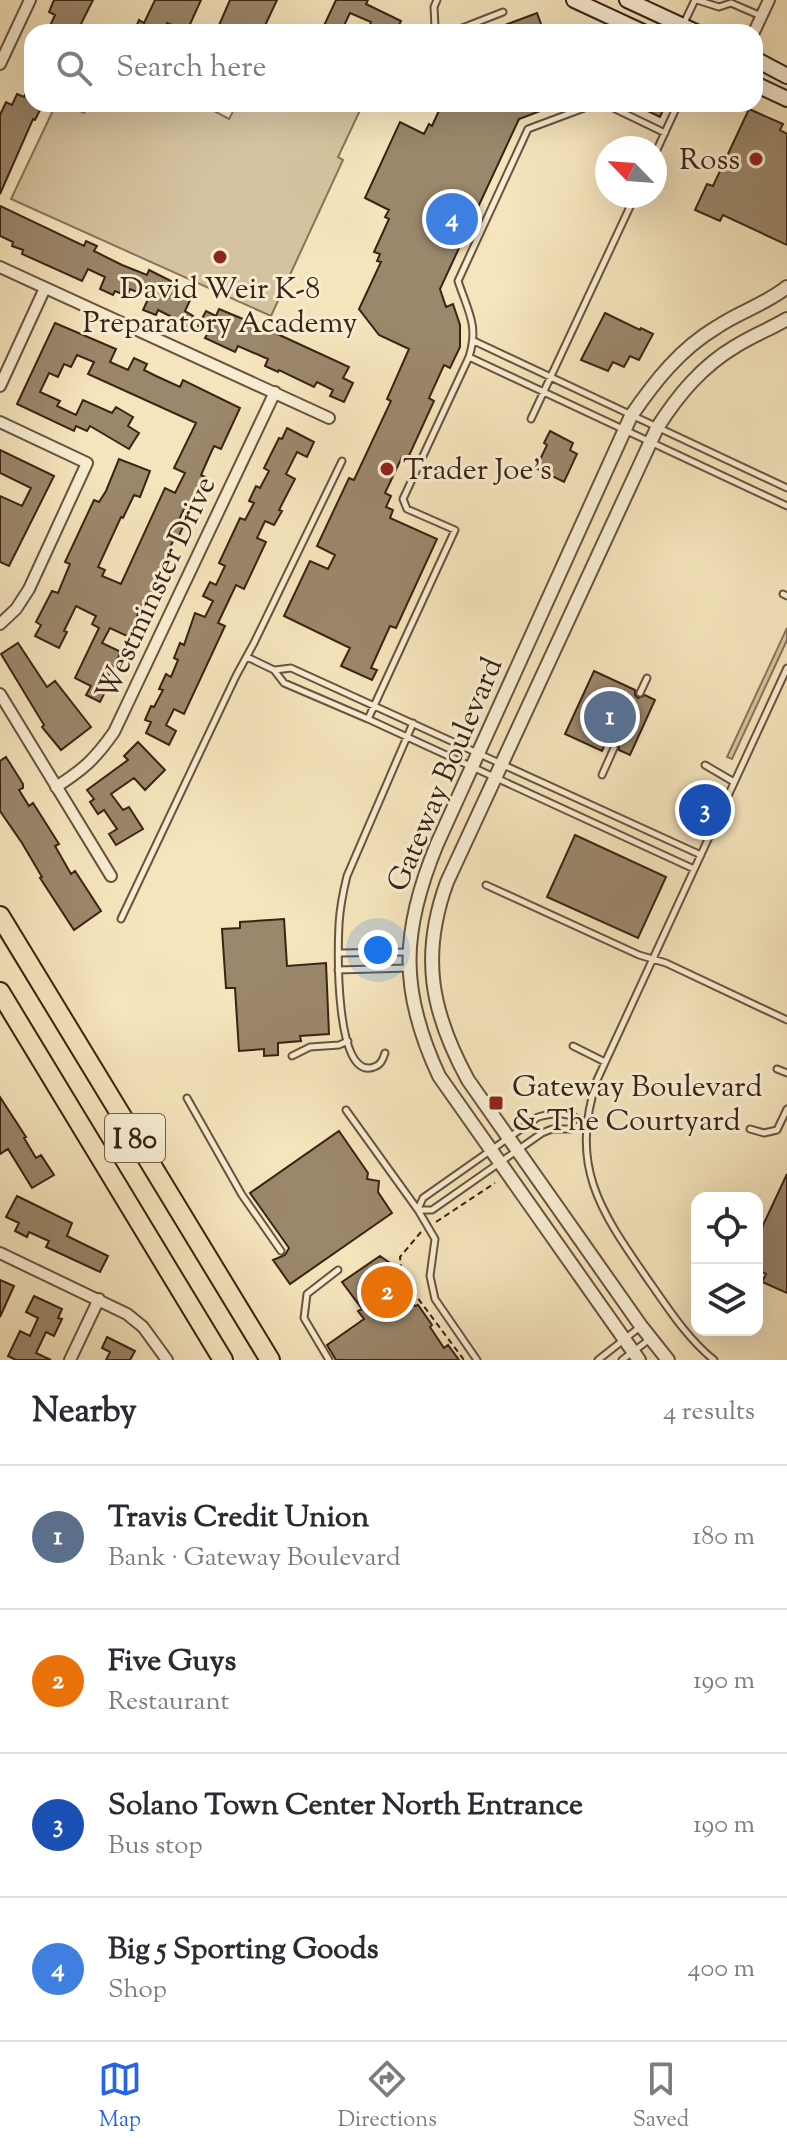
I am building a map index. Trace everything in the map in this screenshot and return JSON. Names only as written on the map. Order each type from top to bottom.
[{"type":"highway","name":"I 80","points":[[0,916],[270,1360]]},
{"type":"highway","name":"I 80","points":[[0,992],[223,1360]]},
{"type":"main road","points":[[574,0],[626,24]]},
{"type":"main road","points":[[627,0],[645,4],[680,24]]},
{"type":"main road","points":[[763,63],[787,76]]},
{"type":"main road","points":[[763,88],[787,99]]},
{"type":"street","points":[[0,64],[30,0]]},
{"type":"street","points":[[758,24],[769,0]]},
{"type":"street","points":[[0,267],[329,418]]},
{"type":"street","name":"Gateway Boulevard","points":[[631,1357],[624,1339],[439,1076],[418,1024],[409,952],[417,898],[427,869],[631,416],[668,366],[689,346],[787,287]]},
{"type":"street","points":[[0,386],[45,288]]},
{"type":"street","name":"Gateway Boulevard","points":[[668,1360],[468,1080],[439,1018],[431,953],[439,903],[447,882],[657,428],[689,383],[715,360],[787,319]]},
{"type":"street","name":"Westminster Drive","points":[[56,787],[98,755],[114,732],[275,392]]},
{"type":"street","points":[[0,422],[87,463],[29,589],[16,609],[0,624]]},
{"type":"street","points":[[0,694],[111,876]]},
{"type":"street","points":[[0,1253],[127,1314],[143,1327],[167,1360]]},
{"type":"street","points":[[70,1360],[99,1299]]},
{"type":"lane","points":[[435,24],[437,0]]},
{"type":"lane","points":[[690,24],[696,0],[719,7],[731,3],[761,16]]},
{"type":"lane","points":[[471,24],[503,12]]},
{"type":"lane","points":[[368,719],[455,530],[407,509],[403,499],[474,341],[474,326],[458,281],[528,129],[574,112]]},
{"type":"lane","points":[[622,112],[665,133]]},
{"type":"lane","points":[[664,136],[674,112]]},
{"type":"lane","points":[[531,419],[629,208]]},
{"type":"lane","points":[[474,341],[787,488]]},
{"type":"lane","points":[[469,357],[787,506]]},
{"type":"lane","points":[[121,919],[342,461]]},
{"type":"lane","points":[[247,657],[274,670],[284,683],[694,869]]},
{"type":"lane","points":[[274,670],[291,668],[701,855]]},
{"type":"lane","points":[[714,1360],[681,1326],[603,1212],[587,1163],[586,1123],[589,1103],[605,1062],[787,668]]},
{"type":"lane","points":[[640,693],[647,678]]},
{"type":"lane","points":[[385,1053],[382,1062],[375,1067],[359,1065],[344,1031],[338,970],[339,924],[347,876],[413,723]]},
{"type":"lane","points":[[602,775],[614,748]]},
{"type":"lane","points":[[705,765],[734,782]]},
{"type":"lane","points":[[486,885],[639,955],[666,963],[787,1020]]},
{"type":"lane","points":[[339,953],[409,952]]},
{"type":"lane","points":[[338,970],[409,968]]},
{"type":"lane","points":[[292,1056],[310,1047],[339,1045],[348,1041]]},
{"type":"lane","points":[[573,1046],[605,1062]]},
{"type":"lane","points":[[777,1069],[787,1073]]},
{"type":"lane","points":[[187,1098],[242,1195],[281,1251]]},
{"type":"lane","points":[[750,1129],[764,1133],[777,1130],[787,1109]]},
{"type":"lane","points":[[346,1110],[418,1210],[435,1239],[430,1276],[435,1299],[477,1360]]},
{"type":"lane","points":[[418,1210],[423,1198],[538,1117],[572,1114],[586,1123]]},
{"type":"lane","points":[[418,1210],[432,1210],[542,1133],[586,1123]]},
{"type":"lane","points":[[329,1360],[304,1318],[307,1294],[338,1270]]},
{"type":"lane","points":[[598,1360],[641,1326]]},
{"type":"lane","points":[[631,1357],[651,1339]]},
{"type":"shaded area","name":"David Weir K-8 Preparatory Academy","points":[[52,112],[216,112],[229,119],[233,112],[359,112],[338,157],[343,160],[271,316],[11,199]]},
{"type":"shaded area","points":[[787,628],[787,640],[732,759],[727,757]]},
{"type":"building","points":[[54,0],[93,0],[81,24],[51,24],[55,15],[49,12]]},
{"type":"building","points":[[155,0],[201,0],[190,24],[137,24],[139,20],[144,23]]},
{"type":"building","points":[[230,0],[277,0],[266,24],[220,24]]},
{"type":"building","points":[[336,0],[368,0],[366,4],[401,21],[400,24],[370,24],[350,13],[345,24],[325,24]]},
{"type":"building","points":[[537,13],[541,24],[508,24]]},
{"type":"building","points":[[17,94],[24,97],[24,112],[39,112],[33,119],[0,194],[0,115],[6,102],[12,105]]},
{"type":"building","points":[[438,112],[538,112],[519,119],[440,289],[446,307],[453,304],[460,325],[460,347],[450,368],[444,365],[429,398],[434,401],[407,460],[402,457],[385,493],[391,496],[386,507],[393,510],[390,518],[437,539],[396,628],[390,626],[371,668],[377,670],[372,680],[341,666],[350,648],[284,616],[310,561],[328,569],[335,555],[317,546],[349,478],[354,480],[391,401],[387,399],[409,349],[379,335],[359,309],[381,262],[377,261],[380,254],[374,252],[389,219],[385,217],[389,210],[365,198],[400,122],[424,134],[429,124],[432,126]]},
{"type":"building","name":"Ross","points":[[748,112],[756,112],[783,124],[780,130],[787,134],[787,245],[723,215],[720,221],[695,210],[707,184],[713,186]]},
{"type":"building","points":[[0,206],[84,246],[86,241],[97,246],[94,251],[122,265],[147,275],[149,270],[171,281],[169,286],[192,296],[185,311],[193,316],[187,330],[174,324],[176,319],[158,310],[156,315],[143,310],[149,297],[130,289],[127,296],[115,291],[113,295],[100,289],[105,277],[88,269],[82,281],[22,254],[23,250],[0,236]]},
{"type":"building","points":[[219,309],[349,367],[343,378],[353,383],[344,402],[330,396],[333,390],[317,382],[314,387],[265,366],[268,359],[238,346],[235,352],[205,338],[209,331],[198,326],[206,311],[216,316]]},
{"type":"building","points":[[605,313],[653,334],[639,360],[630,356],[624,367],[613,362],[608,371],[581,360]]},
{"type":"building","points":[[55,323],[116,349],[110,362],[128,370],[134,358],[147,364],[144,370],[156,376],[180,387],[183,380],[240,408],[221,449],[214,446],[201,475],[207,478],[191,510],[185,507],[177,524],[183,527],[166,556],[169,557],[152,587],[149,600],[145,598],[129,637],[110,628],[102,643],[121,652],[103,686],[107,688],[100,702],[86,695],[91,686],[75,678],[99,628],[92,624],[96,616],[76,606],[59,648],[35,636],[41,625],[36,622],[52,591],[58,593],[70,564],[65,562],[94,500],[99,502],[106,491],[119,459],[150,471],[140,497],[134,495],[121,517],[98,567],[105,570],[102,576],[121,584],[165,488],[175,493],[185,473],[174,468],[196,423],[88,374],[94,362],[77,355],[71,367],[64,364],[58,377],[49,373],[40,392],[60,401],[57,406],[76,415],[83,400],[112,413],[116,407],[133,417],[128,426],[139,433],[129,449],[90,426],[87,431],[76,426],[74,431],[17,404]]},
{"type":"building","points":[[287,428],[314,442],[307,457],[297,452],[286,474],[295,479],[279,510],[282,511],[274,525],[265,521],[257,538],[266,542],[244,589],[236,585],[218,623],[225,626],[184,714],[174,709],[166,725],[176,731],[169,745],[146,733],[151,722],[145,720],[163,690],[159,689],[166,674],[171,677],[178,660],[174,658],[180,643],[184,645],[195,613],[205,617],[213,601],[203,596],[210,582],[216,585],[225,566],[219,563],[240,518],[245,520],[254,503],[249,501],[256,486],[260,488],[269,471],[264,468]]},
{"type":"building","points":[[550,431],[573,443],[570,450],[577,454],[564,482],[536,468]]},
{"type":"building","points":[[0,450],[54,476],[9,566],[0,562],[0,496],[22,506],[31,488],[0,473]]},
{"type":"building","points":[[18,643],[47,687],[55,681],[91,727],[61,750],[42,727],[44,725],[1,654]]},
{"type":"building","points":[[594,671],[635,690],[638,698],[645,695],[655,700],[630,755],[619,750],[619,745],[615,743],[605,744],[602,751],[565,734]]},
{"type":"building","points":[[138,742],[165,770],[145,790],[134,778],[111,794],[123,810],[129,807],[143,829],[116,845],[109,834],[117,829],[104,810],[98,814],[90,802],[94,799],[87,790],[128,760],[124,756]]},
{"type":"building","points":[[6,757],[23,784],[19,790],[29,806],[33,803],[59,844],[55,846],[71,874],[75,871],[101,911],[74,930],[0,811],[0,761]]},
{"type":"building","points":[[575,835],[666,877],[638,938],[547,897]]},
{"type":"building","points":[[284,919],[287,966],[326,963],[329,1034],[300,1036],[301,1041],[278,1043],[278,1055],[264,1056],[264,1049],[239,1051],[235,988],[226,988],[222,929],[240,928],[240,922]]},
{"type":"building","points":[[0,1097],[36,1158],[41,1155],[54,1175],[32,1188],[8,1149],[0,1154]]},
{"type":"building","points":[[339,1131],[368,1173],[367,1179],[379,1181],[378,1192],[392,1213],[290,1284],[273,1260],[285,1255],[289,1248],[250,1193]]},
{"type":"building","points":[[787,1174],[787,1293],[763,1282],[766,1274],[763,1272],[763,1225]]},
{"type":"building","points":[[17,1196],[72,1223],[67,1236],[108,1256],[100,1272],[46,1247],[49,1241],[29,1232],[27,1237],[15,1231],[19,1223],[6,1217]]},
{"type":"building","points":[[380,1256],[390,1263],[390,1272],[408,1299],[415,1306],[418,1305],[444,1348],[448,1345],[459,1360],[336,1360],[327,1345],[364,1319],[358,1311],[362,1309],[342,1282]]},
{"type":"building","points":[[0,1280],[14,1286],[0,1317]]},
{"type":"building","points":[[34,1296],[62,1309],[58,1318],[62,1319],[54,1336],[46,1332],[36,1353],[51,1360],[16,1360],[8,1356],[20,1331],[30,1336],[38,1318],[26,1312]]},
{"type":"building","points":[[107,1337],[135,1351],[130,1360],[106,1360],[110,1352],[102,1348]]},
{"type":"place","name":"Ross","points":[[756,159]]},
{"type":"place","name":"Big 5 Sporting Goods","points":[[452,219]]},
{"type":"place","name":"David Weir K-8 Preparatory Academy","points":[[220,257]]},
{"type":"place","name":"Trader Joe's","points":[[387,469]]},
{"type":"place","name":"Travis Credit Union","points":[[610,717]]},
{"type":"place","name":"Solano Town Center North Entrance","points":[[705,810]]},
{"type":"place","name":"Gateway Boulevard & The Courtyard","points":[[496,1103]]},
{"type":"place","name":"Five Guys","points":[[387,1292]]}]
